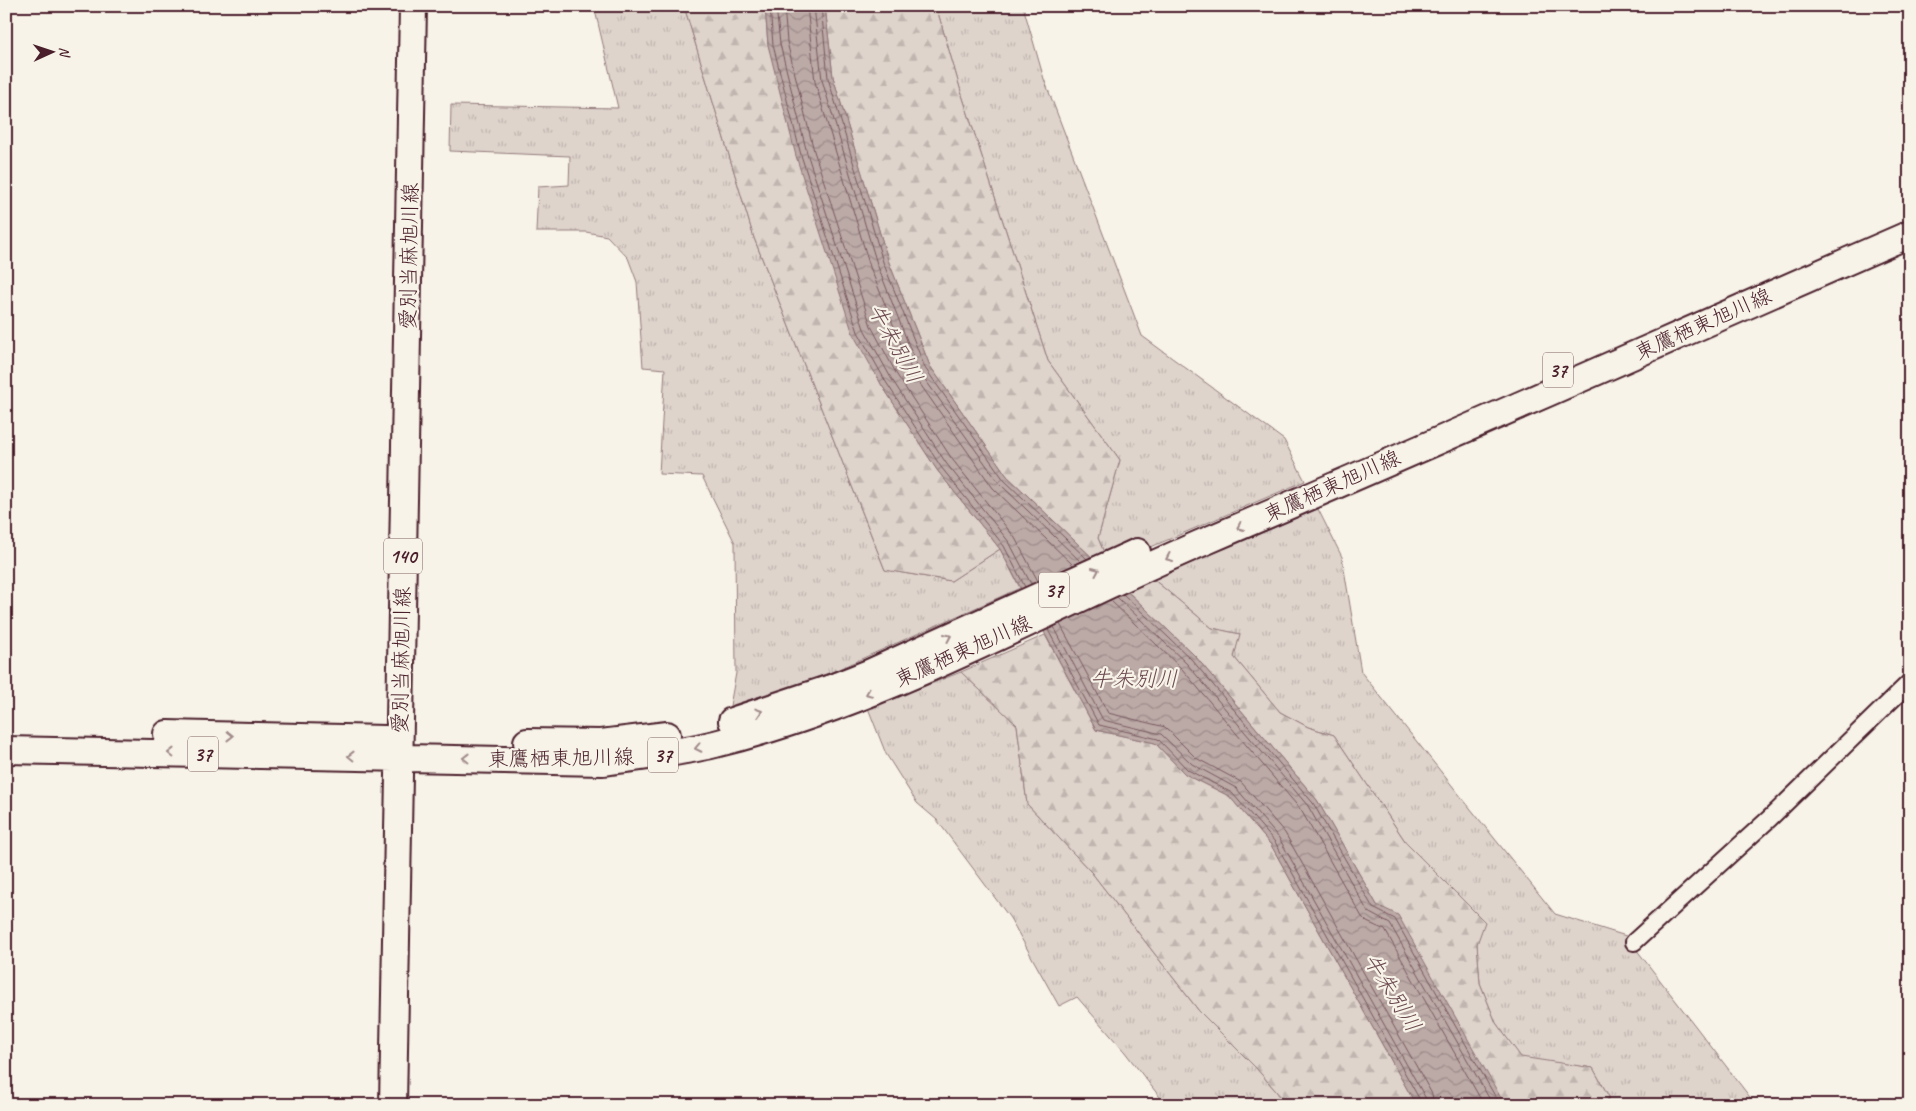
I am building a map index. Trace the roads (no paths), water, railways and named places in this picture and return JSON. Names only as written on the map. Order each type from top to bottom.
[{"type":"main road","name":"愛別当麻旭川線","points":[[393,1105],[413,6]]},
{"type":"main road","name":"東鷹栖東旭川線","points":[[1209,530],[1314,477],[1910,216]]},
{"type":"main road","name":"東鷹栖東旭川線","points":[[6,750],[399,748],[601,743],[660,737],[723,724],[832,688],[908,666],[1209,530],[1910,234]]},
{"type":"main road","name":"東鷹栖東旭川線","points":[[6,731],[399,748]]},
{"type":"street","points":[[1634,942],[1770,818],[1910,682]]},
{"type":"water","name":"牛朱別川","points":[[765,6],[825,6],[833,77],[888,260],[930,366],[1007,476],[1195,656],[1317,800],[1377,905],[1398,915],[1505,1105],[1416,1105],[1271,845],[1229,796],[1185,774],[1155,743],[1096,730],[1000,549],[937,470],[881,384],[853,334],[796,156],[768,45]]}]
